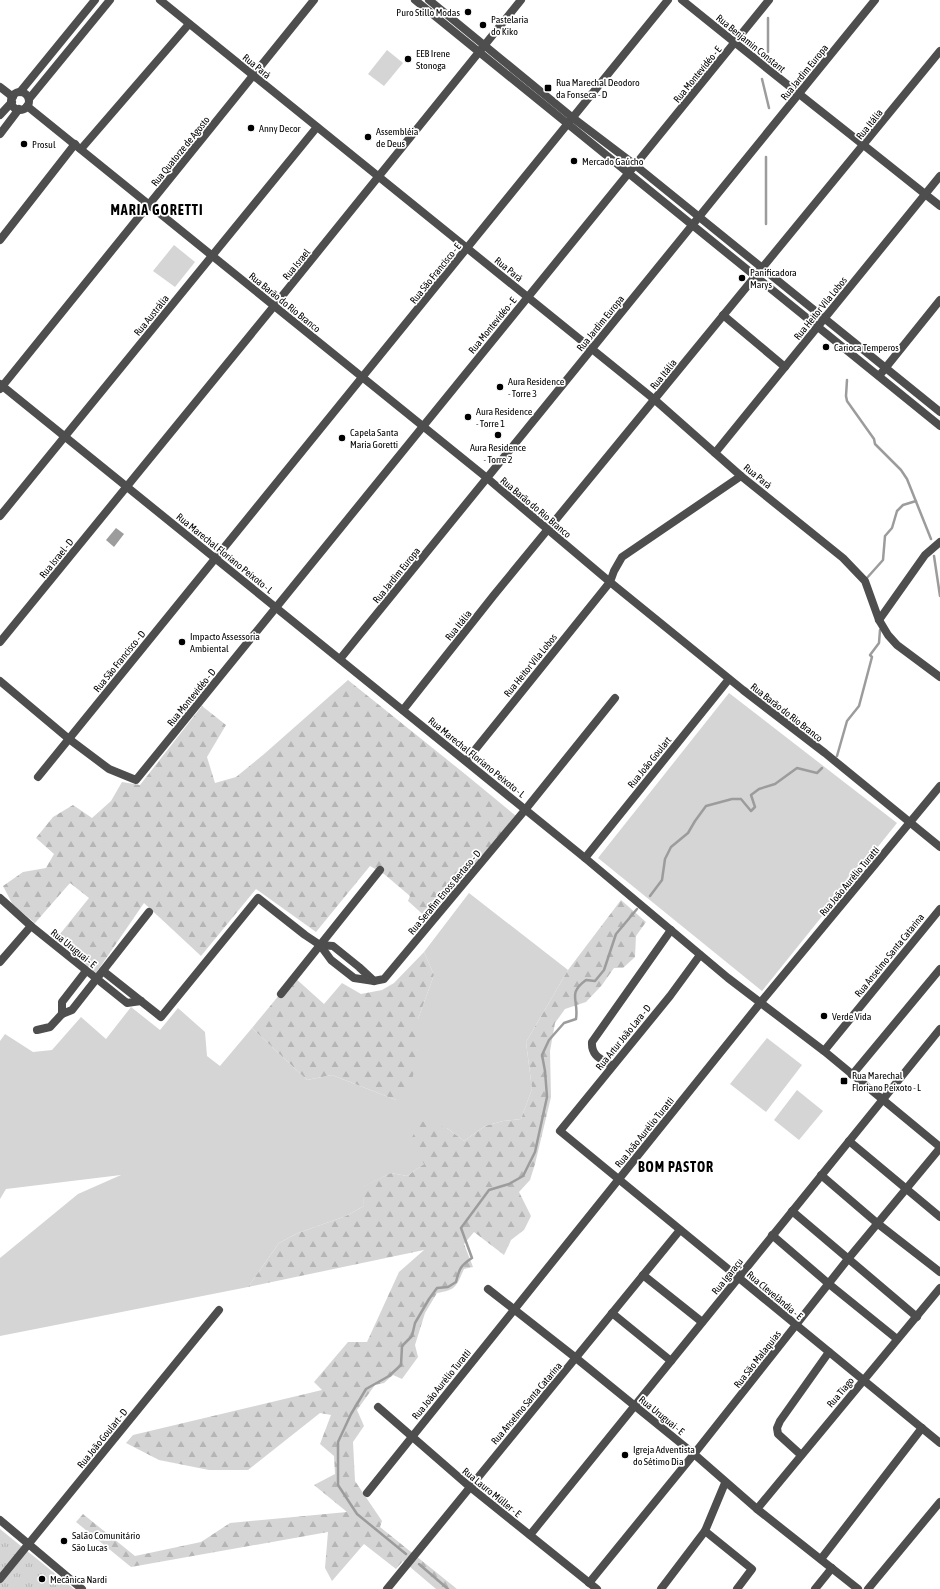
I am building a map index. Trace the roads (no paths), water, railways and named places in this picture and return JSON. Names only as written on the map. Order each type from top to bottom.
[{"type":"street","points":[[0,115],[15,94],[20,92],[96,0],[105,7]]},
{"type":"street","points":[[0,134],[110,0]]},
{"type":"street","name":"Rua Pará","points":[[160,0],[655,400],[741,476],[843,558],[864,581],[879,620],[888,635],[897,645],[940,677]]},
{"type":"street","name":"Rua Quatorze de Agosto","points":[[1,386],[150,205],[314,0]]},
{"type":"street","points":[[429,0],[454,26]]},
{"type":"street","name":"Rua Israel","points":[[127,486],[521,0]]},
{"type":"street","name":"Rua São Francisco - E","points":[[216,558],[668,0]]},
{"type":"street","name":"Rua Benjamin Constant","points":[[682,0],[940,206]]},
{"type":"street","name":"Rua Montevidéo - E","points":[[276,607],[769,0]]},
{"type":"street","name":"Rua Jardim Europa","points":[[340,659],[875,0]]},
{"type":"street","points":[[418,1],[454,26],[571,121],[629,173],[818,327],[939,423]]},
{"type":"street","points":[[0,240],[78,147],[189,24]]},
{"type":"street","points":[[71,30],[79,37]]},
{"type":"street","name":"Rua Itália","points":[[403,710],[723,315],[940,51]]},
{"type":"street","points":[[43,63],[52,71]]},
{"type":"street","points":[[0,88],[12,99],[13,105],[25,105]]},
{"type":"street","points":[[20,92],[27,95],[25,105]]},
{"type":"street","name":"Rua Barão do Rio Branco","points":[[25,105],[487,478],[610,582],[729,679],[824,753],[940,847]]},
{"type":"street","points":[[571,121],[635,165],[940,412]]},
{"type":"street","name":"Rua Austrália","points":[[0,516],[318,127]]},
{"type":"street","name":"Rua Heitor Vila Lobos","points":[[715,453],[940,176]]},
{"type":"street","points":[[879,376],[940,300]]},
{"type":"street","points":[[723,315],[785,367]]},
{"type":"street","name":"Rua Marechal Floriano Peixoto - L","points":[[1,386],[65,436],[466,761],[585,858],[700,955],[824,1051],[940,1147]]},
{"type":"street","name":"Rua Heitor Vila Lobos","points":[[466,761],[610,582],[614,571],[622,558],[741,476]]},
{"type":"street","name":"Rua Israel - D","points":[[0,642],[127,486]]},
{"type":"street","points":[[879,620],[925,555],[940,542]]},
{"type":"street","name":"Rua São Francisco - D","points":[[38,777],[216,558]]},
{"type":"street","name":"Rua Montevidéo - D","points":[[69,739],[108,769],[136,780],[276,607]]},
{"type":"street","name":"Rua João Goulart","points":[[585,858],[729,679]]},
{"type":"street","points":[[0,681],[69,739]]},
{"type":"street","name":"Rua Serafim Enoss Bertaso - D","points":[[374,981],[384,979],[526,810],[615,698]]},
{"type":"street","name":"Rua João Aurélio Turatti","points":[[367,1493],[761,1002],[940,786]]},
{"type":"street","points":[[281,994],[380,870]]},
{"type":"street","name":"Rua Uruguai - E","points":[[0,898],[30,926],[127,1003],[141,1001]]},
{"type":"street","name":"Rua Uruguai - E","points":[[103,970],[161,1017],[258,898],[320,945]]},
{"type":"street","name":"Rua Anselmo Santa Catarina","points":[[824,1051],[940,909]]},
{"type":"street","points":[[37,1030],[50,1027],[62,1014],[72,1010],[149,912]]},
{"type":"street","points":[[0,962],[30,926]]},
{"type":"street","points":[[612,1066],[594,1053],[592,1049],[592,1042],[671,930]]},
{"type":"street","points":[[320,945],[331,960],[354,978],[374,981]]},
{"type":"street","points":[[320,945],[333,946],[374,981]]},
{"type":"street","name":"Rua Artur João Lara - D","points":[[560,1131],[670,996],[700,955]]},
{"type":"street","points":[[852,1074],[940,969]]},
{"type":"street","points":[[62,1014],[62,1002],[86,971]]},
{"type":"street","points":[[62,1002],[72,1010]]},
{"type":"street","name":"Rua Igaraçu","points":[[530,1535],[940,1029]]},
{"type":"street","name":"Rua Clevelândia - E","points":[[560,1131],[829,1352],[862,1381],[940,1443]]},
{"type":"street","points":[[849,1141],[940,1217]]},
{"type":"street","name":"Rua São Malaquias","points":[[589,1583],[694,1454],[848,1259],[940,1147]]},
{"type":"street","points":[[821,1174],[877,1223],[940,1272]]},
{"type":"street","points":[[792,1211],[917,1317]]},
{"type":"street","name":"Rua Anselmo Santa Catarina","points":[[387,1589],[680,1230]]},
{"type":"street","points":[[772,1235],[829,1284],[897,1338]]},
{"type":"street","points":[[643,1275],[702,1322]]},
{"type":"street","name":"Rua Tiago","points":[[757,1509],[897,1338],[917,1317],[940,1288]]},
{"type":"street","name":"Rua Uruguai - E","points":[[488,1289],[576,1358],[694,1454],[757,1509],[821,1558],[858,1589]]},
{"type":"street","name":"Rua João Goulart - D","points":[[0,1579],[219,1310]]},
{"type":"street","points":[[612,1313],[671,1361]]},
{"type":"street","points":[[801,1455],[778,1434],[777,1428],[780,1421],[829,1352]]},
{"type":"street","name":"Rua Lauro Müller - E","points":[[378,1407],[470,1487],[597,1589]]},
{"type":"street","points":[[821,1558],[922,1428]]},
{"type":"street","points":[[661,1589],[705,1531],[725,1482]]},
{"type":"street","points":[[868,1589],[940,1502]]},
{"type":"street","points":[[0,1520],[82,1589]]},
{"type":"street","points":[[705,1531],[752,1569],[737,1589]]},
{"type":"street","points":[[815,1589],[832,1568]]},
{"type":"waterway","points":[[768,18],[768,52]]},
{"type":"waterway","points":[[762,79],[769,108]]},
{"type":"waterway","points":[[766,157],[766,224]]},
{"type":"waterway","points":[[847,380],[847,401],[874,439],[875,444],[901,470],[907,479],[931,539]]},
{"type":"waterway","points":[[866,579],[883,560],[885,536],[892,528],[897,511],[903,505],[916,501]]},
{"type":"waterway","points":[[934,556],[940,596]]},
{"type":"waterway","points":[[837,756],[847,721],[859,706],[872,657],[870,655],[879,643],[880,630]]},
{"type":"waterway","points":[[650,896],[662,880],[665,859],[671,847],[688,833],[706,806],[732,799],[741,799],[751,811],[755,807],[751,795],[759,789],[775,784],[797,768],[817,773],[822,768]]},
{"type":"waterway","points":[[406,1554],[357,1514],[338,1485],[338,1442],[351,1414],[366,1389],[389,1376],[401,1365],[402,1346],[412,1336],[415,1323],[437,1288],[448,1287],[456,1282],[461,1268],[472,1258],[461,1228],[489,1190],[509,1184],[523,1176],[535,1152],[547,1097],[542,1055],[549,1040],[564,1023],[576,1019],[577,1012],[575,993],[577,989],[586,980],[595,981],[604,970],[616,934],[637,909]]},
{"type":"waterway","points":[[419,1564],[448,1589]]},
{"type":"place","name":"Puro Stillo Modas","points":[[468,12]]},
{"type":"place","name":"Pastelaria do Kiko","points":[[483,25]]},
{"type":"place","name":"EEB Irene Stonoga","points":[[408,59]]},
{"type":"place","name":"Rua Marechal Deodoro da Fonseca - D","points":[[548,88]]},
{"type":"place","name":"Anny Decor","points":[[251,128]]},
{"type":"place","name":"Assembléia de Deus","points":[[368,137]]},
{"type":"place","name":"Prosul","points":[[24,144]]},
{"type":"place","name":"Mercado Gaúcho","points":[[574,161]]},
{"type":"place","name":"Panificadora Marys","points":[[742,278]]},
{"type":"place","name":"Carioca Temperos","points":[[826,347]]},
{"type":"place","name":"Aura Residence - Torre 3","points":[[500,387]]},
{"type":"place","name":"Aura Residence - Torre 1","points":[[468,417]]},
{"type":"place","name":"Aura Residence - Torre 2","points":[[498,435]]},
{"type":"place","name":"Capela Santa Maria Goretti","points":[[342,438]]},
{"type":"place","name":"Impacto Assessoria Ambiental","points":[[182,642]]},
{"type":"place","name":"Verde Vida","points":[[824,1016]]},
{"type":"place","name":"Rua Marechal Floriano Peixoto - L","points":[[844,1081]]},
{"type":"place","name":"Igreja Adventista do Sétimo Dia","points":[[625,1455]]},
{"type":"place","name":"Salão Comunitário São Lucas","points":[[64,1541]]},
{"type":"place","name":"Mecânica Nardi","points":[[42,1579]]},
{"type":"district","name":"MARIA GORETTI","points":[[157,210]]},
{"type":"district","name":"BOM PASTOR","points":[[676,1167]]}]
